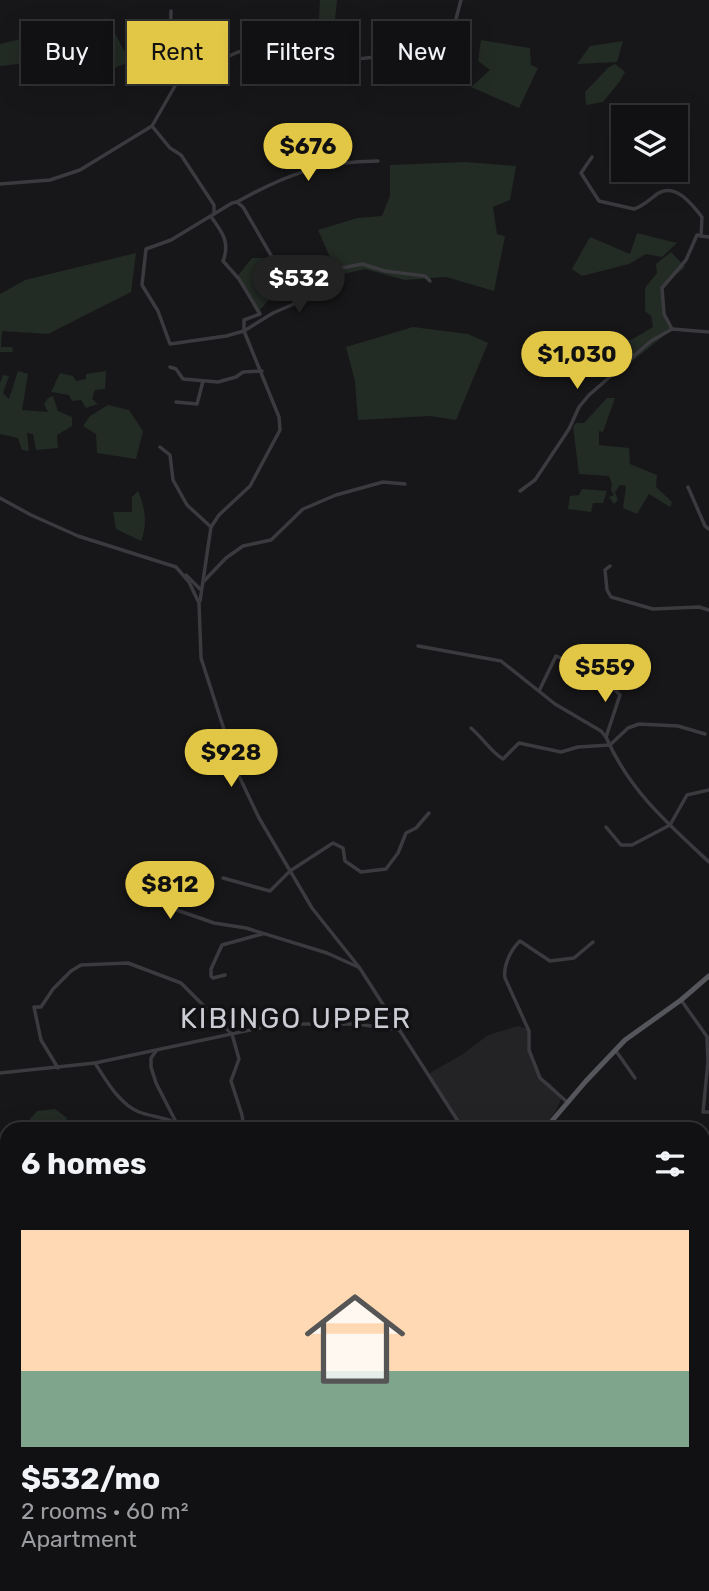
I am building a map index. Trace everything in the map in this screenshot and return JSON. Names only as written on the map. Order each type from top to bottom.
[{"type":"main road","points":[[551,1122],[625,1040],[681,1000],[709,976]]},
{"type":"street","points":[[228,57],[244,50],[255,50],[285,58],[350,60],[415,52],[441,43],[453,30],[461,0]]},
{"type":"street","points":[[171,11],[171,21]]},
{"type":"street","points":[[0,184],[38,182],[70,175],[152,126],[176,84]]},
{"type":"street","points":[[152,126],[170,148],[181,155],[214,205],[213,216],[226,240],[227,248],[223,261],[239,279],[260,313],[244,320],[244,331],[279,417],[280,430],[250,486],[219,514],[211,527],[199,603],[201,658],[239,776],[259,818],[312,908],[359,967],[458,1122]]},
{"type":"street","points":[[592,157],[581,173],[598,201],[634,209],[659,192],[674,192],[682,196],[702,217],[701,236]]},
{"type":"street","points":[[237,202],[243,207],[297,302],[244,331],[170,344],[158,312],[142,285],[146,249],[171,240],[232,202],[295,173],[313,170],[326,164],[378,161]]},
{"type":"street","points":[[672,329],[663,310],[662,288],[687,260],[697,235],[709,237]]},
{"type":"street","points":[[282,273],[337,269],[362,264],[385,271],[425,276],[430,281]]},
{"type":"street","points":[[520,491],[535,480],[589,395],[651,341],[672,329],[709,332]]},
{"type":"street","points":[[170,367],[176,369],[183,379],[203,381],[221,381],[237,377],[243,372],[262,371]]},
{"type":"street","points":[[176,402],[198,403],[203,381]]},
{"type":"street","points":[[160,447],[170,455],[173,480],[187,505],[211,527]]},
{"type":"street","points":[[202,583],[226,558],[243,546],[271,540],[303,509],[326,498],[383,482],[405,484]]},
{"type":"street","points":[[688,487],[709,529]]},
{"type":"street","points":[[0,498],[67,531],[176,567],[201,591]]},
{"type":"street","points":[[610,566],[605,570],[607,590],[611,597],[653,609],[677,607],[709,610]]},
{"type":"street","points":[[183,573],[199,603]]},
{"type":"street","points":[[418,646],[500,661],[606,737],[632,784],[709,862]]},
{"type":"street","points":[[539,691],[556,656],[598,673],[620,695],[606,737]]},
{"type":"street","points":[[471,727],[502,759],[519,743],[561,752],[578,747],[610,745],[628,728],[639,724],[678,726],[705,734]]},
{"type":"street","points":[[606,827],[621,845],[632,845],[670,825],[687,795],[709,790]]},
{"type":"street","points":[[223,878],[270,891],[289,871],[333,843],[343,848],[345,861],[361,872],[386,869],[398,853],[406,833],[416,828],[429,813]]},
{"type":"street","points":[[134,895],[219,925],[246,928],[327,953],[359,967]]},
{"type":"street","points":[[225,975],[213,978],[211,976],[211,969],[222,945],[264,934]]},
{"type":"street","points":[[567,1102],[539,1077],[529,1050],[529,1031],[505,978],[504,970],[520,941],[550,961],[574,958],[593,942]]},
{"type":"street","points":[[58,1068],[41,1040],[34,1007],[41,1007],[53,989],[81,965],[128,963],[178,982],[232,1034],[239,1059],[231,1081],[242,1122]]},
{"type":"street","points":[[681,1000],[708,1040],[703,1112],[709,1112]]},
{"type":"street","points":[[0,1073],[95,1063],[274,1024],[370,1025],[400,1031]]},
{"type":"street","points":[[158,1050],[152,1054],[152,1073],[176,1122]]},
{"type":"street","points":[[616,1051],[635,1077]]},
{"type":"street","points":[[95,1063],[115,1092],[132,1108],[176,1122]]},
{"type":"shaded area","points":[[320,0],[337,0],[335,21],[320,21]]},
{"type":"shaded area","points":[[113,29],[127,56],[127,63],[114,68]]},
{"type":"shaded area","points":[[21,39],[21,64],[0,66],[0,44]]},
{"type":"shaded area","points":[[481,40],[530,48],[531,65],[538,68],[519,108],[471,87],[490,70],[478,61]]},
{"type":"shaded area","points":[[623,41],[617,62],[577,64],[590,46]]},
{"type":"shaded area","points":[[615,64],[625,72],[620,81],[603,102],[586,105],[585,92]]},
{"type":"shaded area","points":[[465,162],[516,166],[510,200],[493,207],[497,234],[505,236],[494,291],[446,277],[405,280],[365,269],[339,275],[289,276],[260,310],[236,278],[252,258],[284,258],[333,264],[318,230],[357,218],[382,216],[390,196],[390,165]]},
{"type":"shaded area","points":[[637,233],[677,243],[662,257],[646,254],[629,264],[582,276],[572,269],[590,237],[630,254]]},
{"type":"shaded area","points":[[671,252],[685,267],[668,281],[662,292],[663,305],[672,329],[619,372],[609,356],[617,351],[613,344],[623,338],[631,340],[653,327],[651,316],[645,311],[645,288],[657,273],[656,264]]},
{"type":"shaded area","points":[[136,253],[131,292],[48,334],[2,331],[1,347],[12,347],[13,352],[0,352],[0,294],[25,280]]},
{"type":"shaded area","points":[[413,327],[468,334],[488,343],[456,420],[430,416],[358,420],[355,381],[346,347]]},
{"type":"shaded area","points":[[18,371],[28,374],[22,410],[48,412],[44,404],[53,396],[58,411],[72,417],[72,426],[57,435],[58,448],[36,450],[33,434],[27,433],[29,451],[22,450],[18,438],[0,434],[0,383],[3,375],[9,376],[3,393],[9,399]]},
{"type":"shaded area","points":[[106,371],[105,389],[95,390],[92,399],[98,404],[86,408],[81,400],[72,401],[69,395],[51,392],[60,373],[73,376],[76,381],[86,379],[86,374]]},
{"type":"shaded area","points":[[607,398],[615,398],[603,432],[599,431],[599,445],[629,448],[630,464],[657,475],[656,487],[672,502],[670,507],[649,494],[637,514],[623,508],[626,486],[620,485],[615,492],[618,500],[614,504],[609,497],[614,495],[609,476],[579,474],[573,427],[576,423],[584,423]]},
{"type":"shaded area","points":[[108,405],[129,410],[143,431],[136,459],[97,453],[96,434],[83,426],[90,416]]},
{"type":"shaded area","points":[[582,489],[607,491],[603,503],[593,503],[591,512],[568,509],[570,496],[579,495]]},
{"type":"shaded area","points":[[138,491],[145,516],[141,541],[116,529],[113,512],[132,512],[132,497]]},
{"type":"shaded area","points":[[518,1026],[528,1029],[527,1047],[538,1075],[551,1084],[562,1097],[548,1122],[459,1122],[428,1074],[463,1054],[488,1035]]},
{"type":"shaded area","points":[[55,1109],[67,1118],[66,1122],[27,1122],[37,1111]]},
{"type":"district","name":"KIBINGO UPPER","points":[[296,1018]]}]
